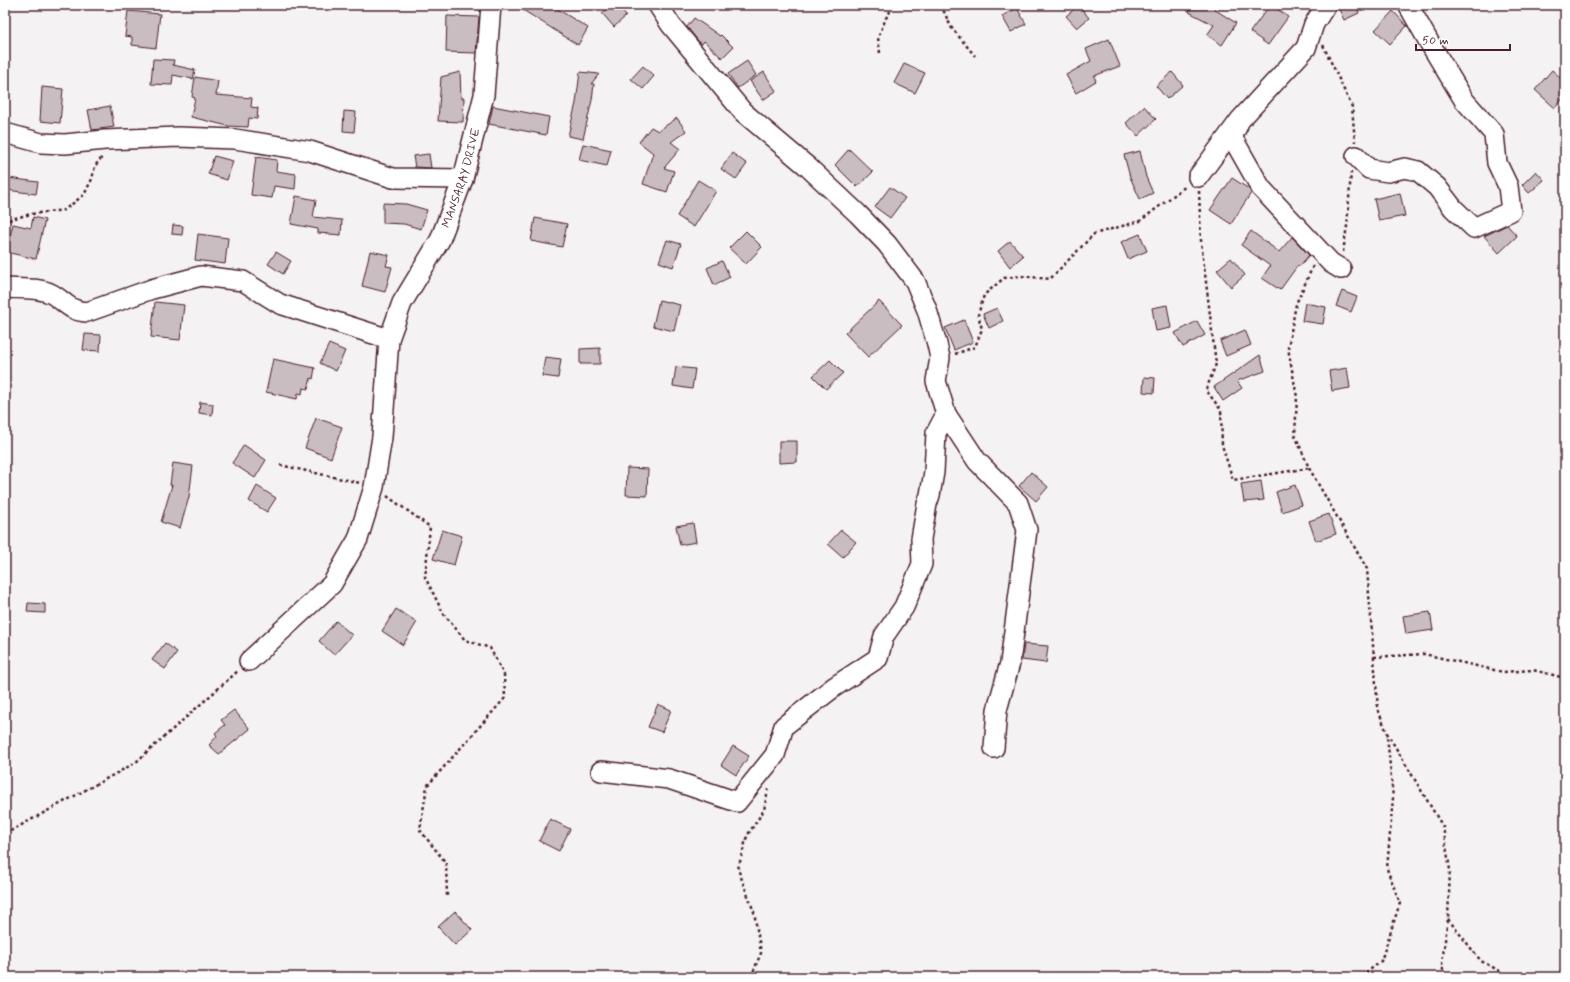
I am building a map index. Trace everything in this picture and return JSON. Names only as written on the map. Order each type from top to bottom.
[{"type":"street","name":"MANSARAY DRIVE","points":[[249,661],[332,584],[358,540],[374,487],[382,437],[389,339],[402,303],[440,240],[463,179],[484,95],[491,5]]},
{"type":"street","points":[[658,5],[671,25],[743,112],[808,167],[858,214],[887,244],[915,281],[927,310],[940,358],[936,381],[946,414],[977,461],[1018,503],[1027,530],[1010,663],[997,710],[994,748]]},
{"type":"street","points":[[1198,177],[1240,120],[1306,48],[1314,24],[1326,5]]},
{"type":"street","points":[[1356,156],[1369,168],[1388,172],[1405,168],[1418,171],[1437,187],[1453,208],[1474,228],[1511,211],[1508,186],[1497,163],[1494,134],[1464,100],[1408,5]]},
{"type":"street","points":[[1240,120],[1232,137],[1261,188],[1331,263],[1341,269]]},
{"type":"street","points":[[5,133],[47,143],[65,144],[178,137],[236,139],[310,151],[393,178],[463,179]]},
{"type":"street","points":[[5,288],[35,289],[52,294],[70,308],[87,312],[152,289],[202,276],[243,281],[280,304],[389,339]]},
{"type":"street","points":[[602,771],[669,779],[736,802],[775,755],[784,726],[834,686],[878,658],[884,636],[904,607],[922,564],[921,539],[934,472],[936,433],[946,414]]},
{"type":"path","points":[[880,53],[878,38],[891,10],[890,5]]},
{"type":"path","points":[[941,5],[952,26],[975,56]]},
{"type":"path","points":[[1314,24],[1352,107],[1356,156],[1350,174],[1347,226],[1341,269]]},
{"type":"path","points":[[5,225],[11,219],[31,214],[64,210],[84,195],[92,179],[95,166],[115,140]]},
{"type":"path","points":[[940,358],[974,347],[982,328],[978,315],[984,295],[1004,278],[1021,276],[1050,279],[1094,234],[1140,221],[1198,177]]},
{"type":"path","points":[[1198,177],[1201,241],[1216,364],[1206,390],[1221,410],[1222,445],[1233,480],[1309,468]]},
{"type":"path","points":[[1316,246],[1313,266],[1296,304],[1288,348],[1297,397],[1295,435],[1309,468],[1367,569],[1378,708],[1387,732],[1442,827],[1450,870],[1448,918],[1442,963],[1444,977]]},
{"type":"path","points":[[280,465],[374,487],[430,527],[424,577],[443,613],[460,634],[465,640],[490,648],[504,675],[505,698],[427,786],[420,830],[446,863],[447,896]]},
{"type":"path","points":[[1374,656],[1424,654],[1502,672],[1533,670],[1565,678]]},
{"type":"path","points":[[5,834],[135,763],[249,661]]},
{"type":"path","points":[[1361,977],[1381,961],[1400,903],[1387,869],[1392,798],[1387,732]]},
{"type":"path","points":[[752,977],[761,953],[754,912],[738,870],[747,836],[764,810],[770,783]]},
{"type":"path","points":[[1448,918],[1480,961],[1511,977]]},
{"type":"building","points":[[515,5],[551,5],[588,28],[578,45]]},
{"type":"building","points":[[612,5],[617,5],[626,16],[614,27],[602,13]]},
{"type":"building","points":[[1079,5],[1089,18],[1077,28],[1066,16]]},
{"type":"building","points":[[1192,5],[1216,5],[1214,9],[1236,23],[1222,45],[1207,35],[1214,25],[1189,12]]},
{"type":"building","points":[[1270,5],[1288,17],[1268,45],[1250,32]]},
{"type":"building","points":[[1337,5],[1356,5],[1359,13],[1344,20]]},
{"type":"building","points":[[1017,8],[1026,24],[1011,32],[1002,16]]},
{"type":"building","points":[[128,11],[160,14],[156,48],[132,45],[132,37],[125,36]]},
{"type":"building","points":[[1393,11],[1407,26],[1390,44],[1375,30]]},
{"type":"building","points":[[447,16],[479,17],[476,53],[446,52]]},
{"type":"building","points":[[694,18],[720,36],[721,35],[733,47],[722,58],[704,41],[702,44],[699,42],[687,27]]},
{"type":"building","points":[[1109,39],[1120,66],[1094,76],[1096,81],[1076,93],[1066,75],[1091,61],[1086,49]]},
{"type":"building","points":[[153,59],[174,60],[173,65],[195,70],[193,79],[173,75],[172,85],[151,84]]},
{"type":"building","points":[[747,61],[756,75],[738,88],[728,74]]},
{"type":"building","points":[[904,64],[925,73],[915,93],[894,83]]},
{"type":"building","points":[[643,66],[654,76],[643,89],[631,79]]},
{"type":"building","points":[[1552,70],[1565,82],[1565,96],[1555,108],[1535,90]]},
{"type":"building","points":[[460,72],[461,98],[464,98],[463,122],[438,121],[441,77]]},
{"type":"building","points":[[580,72],[599,74],[591,84],[594,84],[592,100],[583,139],[568,136],[576,103]]},
{"type":"building","points":[[764,72],[776,91],[763,100],[750,81]]},
{"type":"building","points":[[1172,72],[1183,85],[1167,99],[1156,86]]},
{"type":"building","points":[[195,77],[218,81],[216,95],[252,98],[251,107],[258,108],[257,119],[249,118],[248,127],[228,126],[191,117],[195,98],[192,97]]},
{"type":"building","points":[[42,87],[63,89],[60,123],[40,121]]},
{"type":"building","points":[[110,106],[114,127],[92,130],[88,110]]},
{"type":"building","points":[[493,106],[549,117],[546,135],[489,124]]},
{"type":"building","points":[[1144,106],[1156,119],[1138,136],[1126,123]]},
{"type":"building","points":[[344,111],[356,112],[354,132],[343,131]]},
{"type":"building","points":[[677,118],[686,131],[671,142],[680,149],[664,168],[674,171],[667,192],[643,184],[653,153],[639,142],[651,127],[658,131]]},
{"type":"building","points":[[583,144],[611,150],[607,166],[579,160]]},
{"type":"building","points":[[849,149],[873,172],[857,187],[835,165]]},
{"type":"building","points":[[1140,151],[1146,177],[1153,193],[1140,199],[1130,177],[1124,155]]},
{"type":"building","points":[[732,153],[747,164],[736,179],[721,169]]},
{"type":"building","points":[[429,154],[431,168],[415,167],[413,156]]},
{"type":"building","points":[[214,156],[233,161],[227,180],[208,174]]},
{"type":"building","points":[[256,157],[277,160],[276,171],[296,174],[295,189],[274,186],[272,198],[251,195]]},
{"type":"building","points":[[1536,171],[1544,180],[1529,193],[1522,185]]},
{"type":"building","points":[[8,178],[38,182],[36,194],[7,190]]},
{"type":"building","points":[[1232,178],[1249,189],[1251,193],[1231,224],[1210,210]]},
{"type":"building","points":[[698,180],[716,191],[694,227],[677,216]]},
{"type":"building","points":[[890,187],[905,198],[890,218],[875,207]]},
{"type":"building","points":[[1400,193],[1405,216],[1379,221],[1374,199]]},
{"type":"building","points":[[296,196],[316,200],[313,217],[342,220],[341,235],[318,233],[318,229],[291,224]]},
{"type":"building","points":[[383,203],[406,204],[427,210],[421,229],[404,224],[383,223]]},
{"type":"building","points":[[33,217],[45,220],[36,259],[6,252],[13,224],[31,228]]},
{"type":"building","points":[[535,218],[567,224],[562,247],[531,241]]},
{"type":"building","points":[[173,225],[183,226],[182,235],[172,234]]},
{"type":"building","points":[[1507,225],[1517,236],[1499,253],[1484,236]]},
{"type":"building","points":[[746,231],[762,247],[746,264],[729,248]]},
{"type":"building","points":[[1251,231],[1279,252],[1292,237],[1309,255],[1299,267],[1298,265],[1280,290],[1262,278],[1270,266],[1241,245]]},
{"type":"building","points":[[198,234],[228,238],[225,264],[195,260]]},
{"type":"building","points":[[1140,234],[1147,251],[1128,259],[1121,242]]},
{"type":"building","points":[[667,240],[681,244],[673,267],[659,262]]},
{"type":"building","points":[[1010,241],[1023,256],[1010,267],[998,251]]},
{"type":"building","points":[[370,251],[389,255],[386,266],[392,267],[385,292],[362,286]]},
{"type":"building","points":[[276,252],[291,261],[283,274],[268,264]]},
{"type":"building","points":[[1231,258],[1245,275],[1231,287],[1217,270]]},
{"type":"building","points":[[722,261],[730,277],[714,285],[707,268]]},
{"type":"building","points":[[1342,291],[1357,297],[1351,312],[1336,306]]},
{"type":"building","points":[[659,300],[680,305],[674,331],[653,326]]},
{"type":"building","points":[[879,301],[902,325],[868,357],[845,333]]},
{"type":"building","points":[[155,302],[184,305],[180,340],[151,337]]},
{"type":"building","points":[[1305,303],[1326,307],[1323,324],[1302,321]]},
{"type":"building","points":[[1167,305],[1171,328],[1156,331],[1152,308]]},
{"type":"building","points":[[997,308],[1003,321],[989,328],[983,314]]},
{"type":"building","points":[[964,320],[973,342],[954,350],[945,328]]},
{"type":"building","points":[[1197,321],[1205,335],[1183,347],[1175,333]]},
{"type":"building","points":[[1245,330],[1251,345],[1226,356],[1220,341]]},
{"type":"building","points":[[85,334],[101,335],[100,351],[83,350]]},
{"type":"building","points":[[329,344],[345,351],[336,371],[320,363]]},
{"type":"building","points":[[600,348],[600,364],[580,364],[580,349]]},
{"type":"building","points":[[1260,355],[1265,371],[1237,381],[1242,388],[1223,401],[1214,387]]},
{"type":"building","points":[[545,357],[561,359],[558,378],[542,376]]},
{"type":"building","points":[[273,359],[315,368],[313,379],[311,378],[308,389],[303,388],[302,394],[298,393],[297,399],[266,392]]},
{"type":"building","points":[[830,360],[843,373],[826,389],[813,376]]},
{"type":"building","points":[[676,367],[695,369],[692,389],[673,386]]},
{"type":"building","points":[[1347,368],[1350,388],[1332,391],[1329,371]]},
{"type":"building","points":[[1144,377],[1155,378],[1154,393],[1143,392]]},
{"type":"building","points":[[200,402],[213,404],[212,415],[199,413]]},
{"type":"building","points":[[316,418],[342,427],[331,458],[305,448]]},
{"type":"building","points":[[779,441],[797,441],[797,462],[779,463]]},
{"type":"building","points":[[244,445],[266,460],[255,478],[232,463]]},
{"type":"building","points":[[173,463],[193,466],[189,497],[180,528],[161,522],[172,485],[170,485]]},
{"type":"building","points":[[627,468],[648,469],[647,496],[626,495]]},
{"type":"building","points":[[1031,472],[1048,487],[1036,501],[1019,486]]},
{"type":"building","points":[[1261,481],[1264,500],[1244,502],[1241,484]]},
{"type":"building","points":[[1295,485],[1302,505],[1282,512],[1276,492]]},
{"type":"building","points":[[257,486],[276,498],[267,512],[249,501]]},
{"type":"building","points":[[1329,514],[1336,534],[1316,541],[1309,521]]},
{"type":"building","points":[[693,523],[696,542],[680,545],[676,526]]},
{"type":"building","points":[[442,530],[462,536],[454,565],[433,559]]},
{"type":"building","points":[[841,530],[856,542],[843,557],[828,544]]},
{"type":"building","points":[[28,603],[45,604],[45,613],[27,612]]},
{"type":"building","points":[[396,609],[417,622],[403,645],[382,631]]},
{"type":"building","points":[[1430,612],[1433,630],[1406,634],[1403,616]]},
{"type":"building","points":[[336,621],[352,635],[334,655],[319,641]]},
{"type":"building","points":[[165,643],[177,652],[165,669],[152,660]]},
{"type":"building","points":[[1024,644],[1048,646],[1046,663],[1022,660]]},
{"type":"building","points":[[658,704],[671,710],[662,732],[648,727]]},
{"type":"building","points":[[234,710],[250,729],[219,754],[209,745],[217,736],[215,733],[225,725],[221,720]]},
{"type":"building","points":[[733,746],[749,756],[736,775],[721,765]]},
{"type":"building","points":[[550,819],[570,829],[559,851],[539,841]]},
{"type":"building","points":[[455,911],[472,930],[455,945],[438,927]]}]
